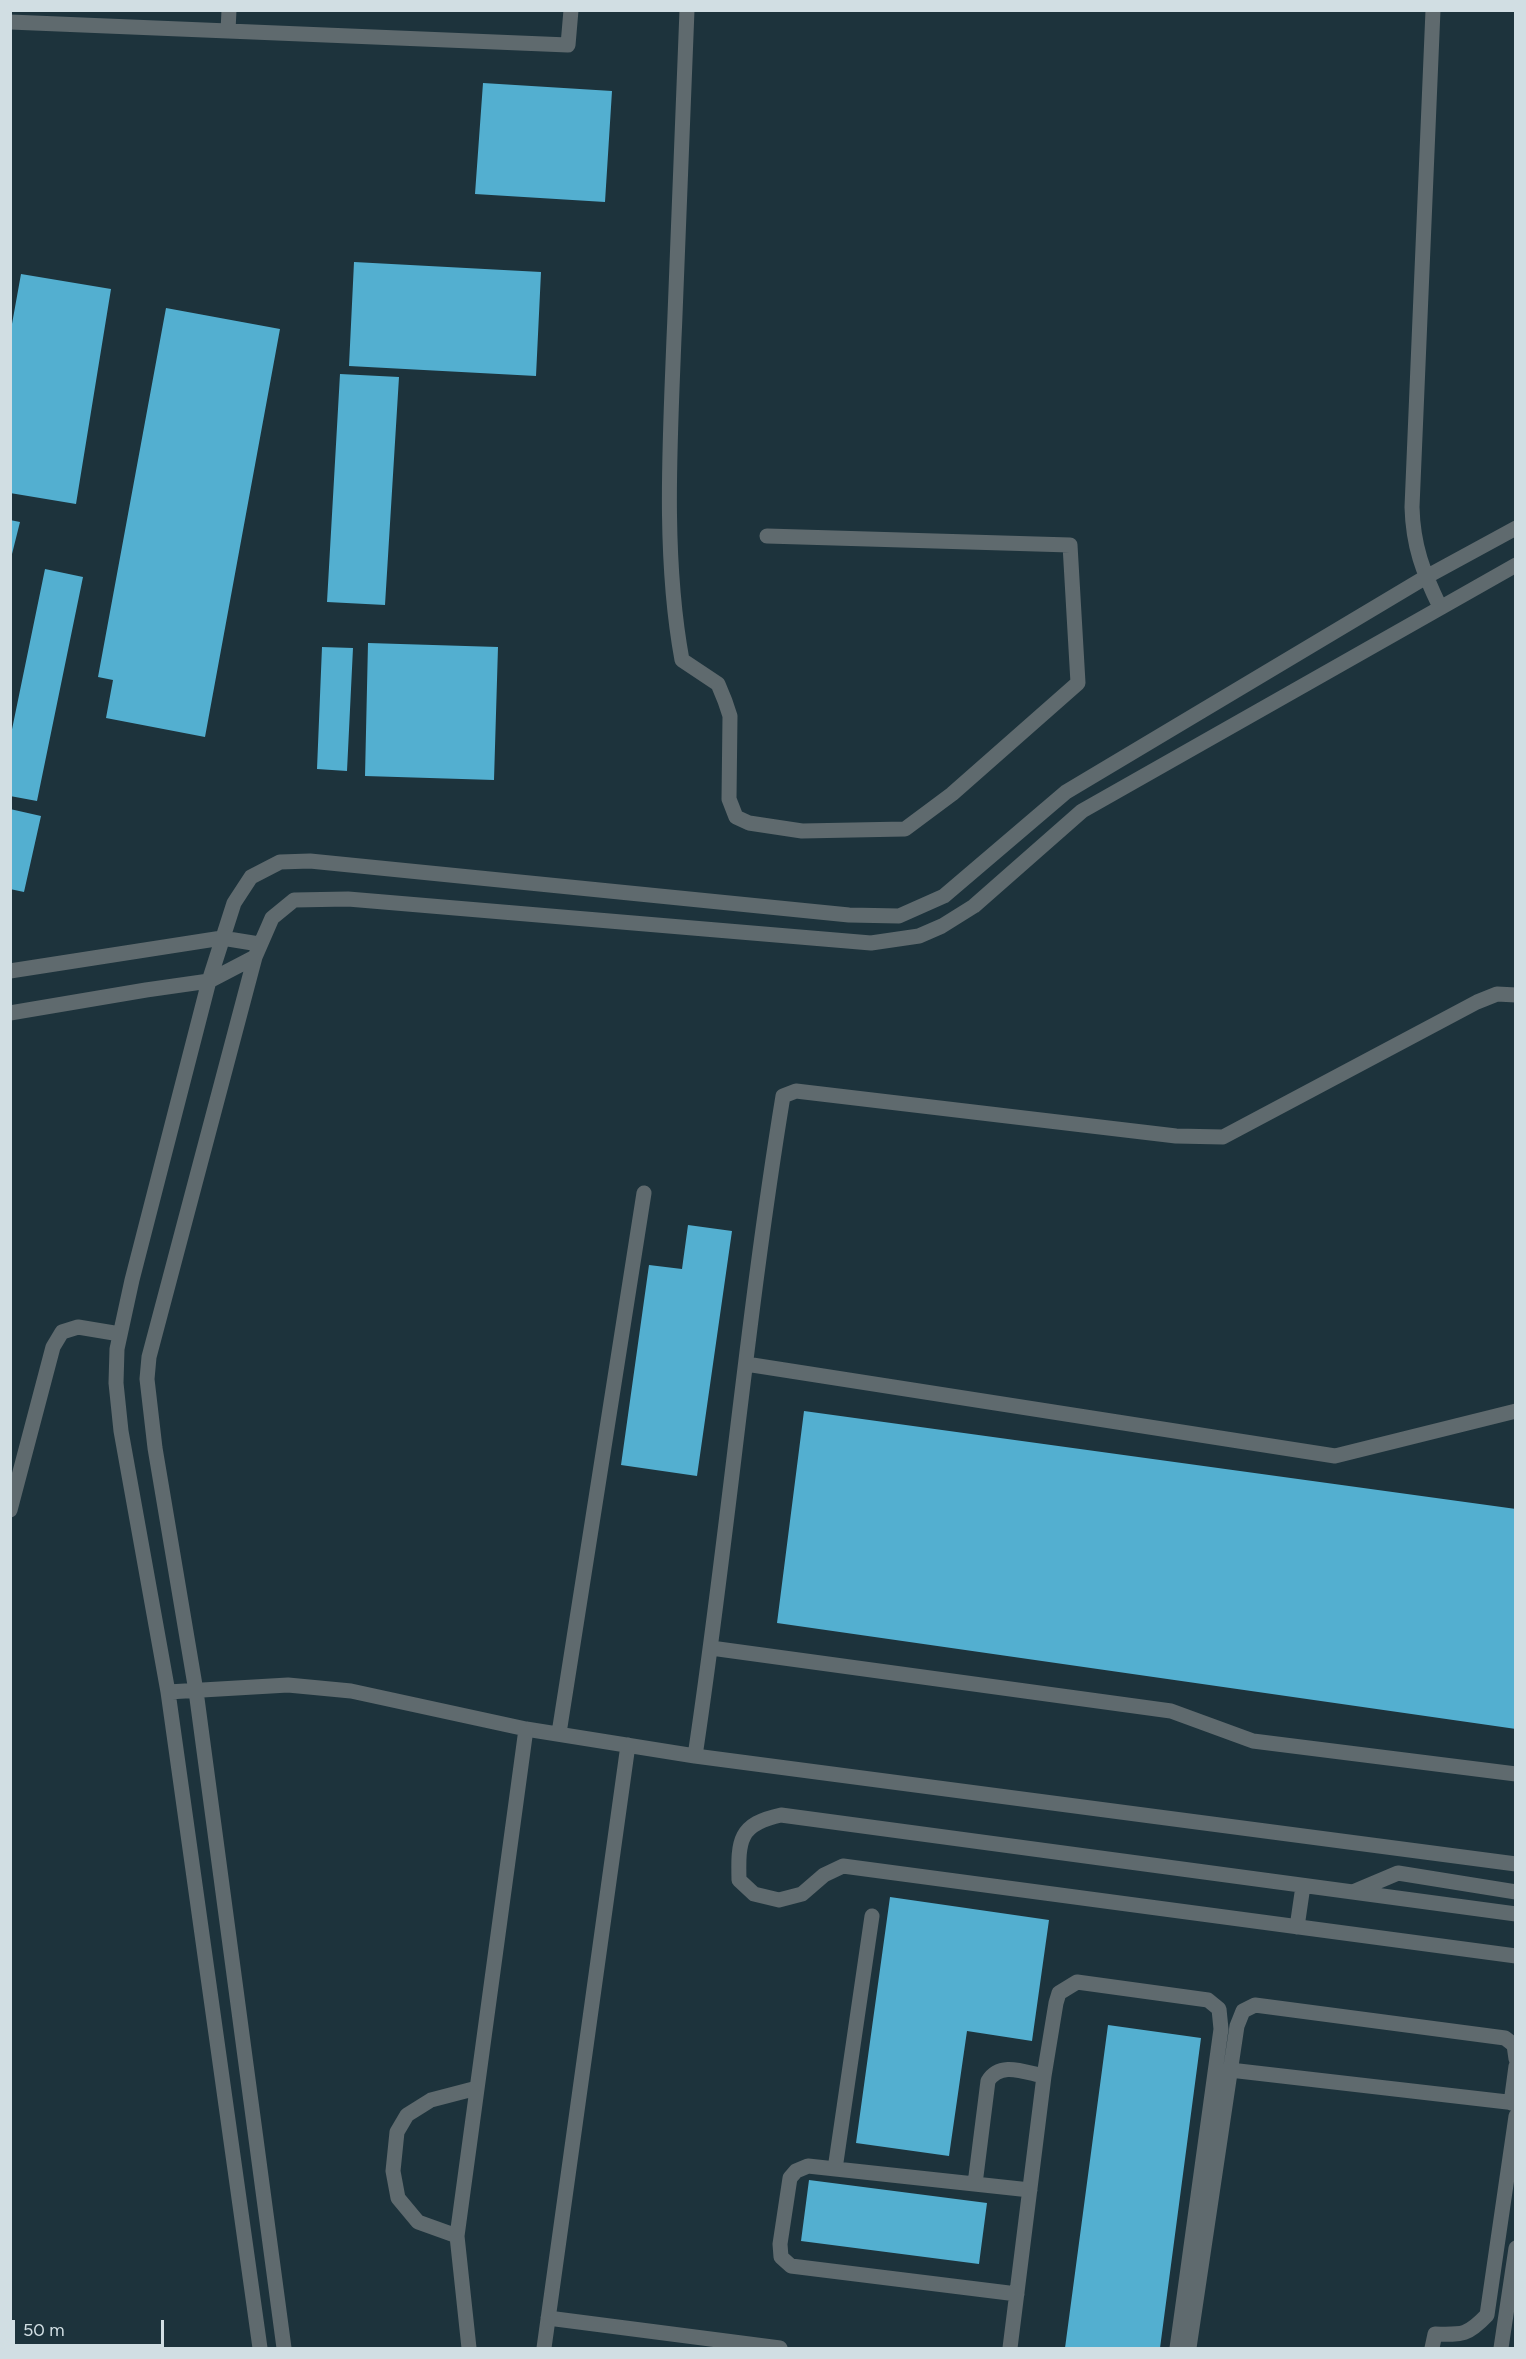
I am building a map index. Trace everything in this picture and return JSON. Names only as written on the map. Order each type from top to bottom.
[{"type":"street","points":[[228,31],[229,10]]},
{"type":"street","points":[[10,22],[568,45],[571,10]]},
{"type":"street","points":[[687,10],[669,463],[676,630],[682,660],[718,684],[730,716],[729,799],[736,817],[750,823],[802,831],[905,829],[952,794],[1078,683],[1070,545],[767,536]]},
{"type":"street","points":[[1433,10],[1411,489],[1412,528],[1418,558],[1440,607]]},
{"type":"street","points":[[260,2349],[168,1692],[121,1431],[116,1383],[117,1349],[135,1269],[209,981],[234,903],[251,877],[280,862],[310,861],[849,915],[899,916],[944,896],[1066,792],[1426,577],[1515,528]]},
{"type":"street","points":[[284,2349],[196,1691],[155,1448],[147,1379],[148,1357],[257,950],[272,918],[294,900],[348,899],[871,943],[920,936],[942,926],[974,906],[1082,811],[1515,565]]},
{"type":"street","points":[[10,971],[222,938],[257,950]]},
{"type":"street","points":[[10,1013],[209,981],[257,950]]},
{"type":"street","points":[[695,1756],[711,1647],[766,1202],[783,1096],[796,1091],[1176,1136],[1223,1137],[1477,1002],[1497,994],[1515,995]]},
{"type":"street","points":[[559,1733],[644,1193]]},
{"type":"street","points":[[10,1510],[53,1347],[62,1332],[78,1327],[120,1334]]},
{"type":"street","points":[[746,1364],[1335,1456],[1515,1411]]},
{"type":"street","points":[[711,1647],[1171,1711],[1253,1741],[1515,1774]]},
{"type":"street","points":[[168,1692],[288,1685],[351,1690],[526,1729],[695,1756],[1515,1864]]},
{"type":"street","points":[[469,2349],[458,2236],[526,1729]]},
{"type":"street","points":[[544,2349],[628,1745]]},
{"type":"street","points":[[1515,1914],[781,1815],[759,1820],[745,1832],[738,1854],[739,1880],[754,1894],[779,1900],[802,1894],[824,1875],[843,1866],[1515,1956]]},
{"type":"street","points":[[1351,1892],[1398,1873],[1515,1892]]},
{"type":"street","points":[[1297,1927],[1303,1886]]},
{"type":"street","points":[[835,2169],[872,1916]]},
{"type":"street","points":[[1010,2349],[1044,2076],[1059,1993],[1077,1982],[1208,2000],[1219,2009],[1221,2029],[1177,2349]]},
{"type":"street","points":[[1189,2349],[1237,2026],[1243,2011],[1255,2005],[1505,2038],[1514,2045],[1515,2059]]},
{"type":"street","points":[[1432,2349],[1435,2334],[1460,2335],[1472,2331],[1487,2315],[1514,2107],[1515,2066]]},
{"type":"street","points":[[975,2184],[988,2081],[994,2072],[1003,2068],[1044,2076]]},
{"type":"street","points":[[1230,2070],[1514,2107]]},
{"type":"street","points":[[458,2236],[418,2222],[398,2198],[393,2171],[397,2132],[408,2115],[431,2100],[477,2088]]},
{"type":"street","points":[[1017,2294],[791,2266],[781,2258],[780,2244],[790,2178],[796,2171],[808,2166],[1030,2190]]},
{"type":"street","points":[[1502,2349],[1515,2248]]},
{"type":"street","points":[[251,2287],[276,2287]]},
{"type":"street","points":[[548,2318],[748,2347],[780,2349]]},
{"type":"building","points":[[483,83],[612,91],[605,202],[475,194]]},
{"type":"building","points":[[354,262],[541,272],[536,376],[349,366]]},
{"type":"building","points":[[21,274],[111,289],[76,504],[10,493],[10,335]]},
{"type":"building","points":[[166,308],[280,329],[205,737],[106,718],[113,680],[98,677]]},
{"type":"building","points":[[340,374],[399,377],[385,605],[327,602]]},
{"type":"building","points":[[10,520],[20,522],[11,558],[10,558]]},
{"type":"building","points":[[45,569],[83,577],[37,801],[10,796],[10,739]]},
{"type":"building","points":[[368,643],[498,647],[494,780],[365,776]]},
{"type":"building","points":[[322,647],[353,648],[347,771],[317,769]]},
{"type":"building","points":[[10,809],[41,816],[24,892],[10,889]]},
{"type":"building","points":[[688,1225],[732,1231],[697,1476],[621,1465],[649,1265],[682,1269]]},
{"type":"building","points":[[804,1411],[1516,1509],[1516,1729],[777,1623]]},
{"type":"building","points":[[890,1897],[1049,1920],[1032,2041],[967,2031],[949,2156],[856,2143]]},
{"type":"building","points":[[1108,2025],[1201,2038],[1160,2348],[1065,2348]]},
{"type":"building","points":[[809,2180],[987,2203],[979,2264],[801,2241]]}]
